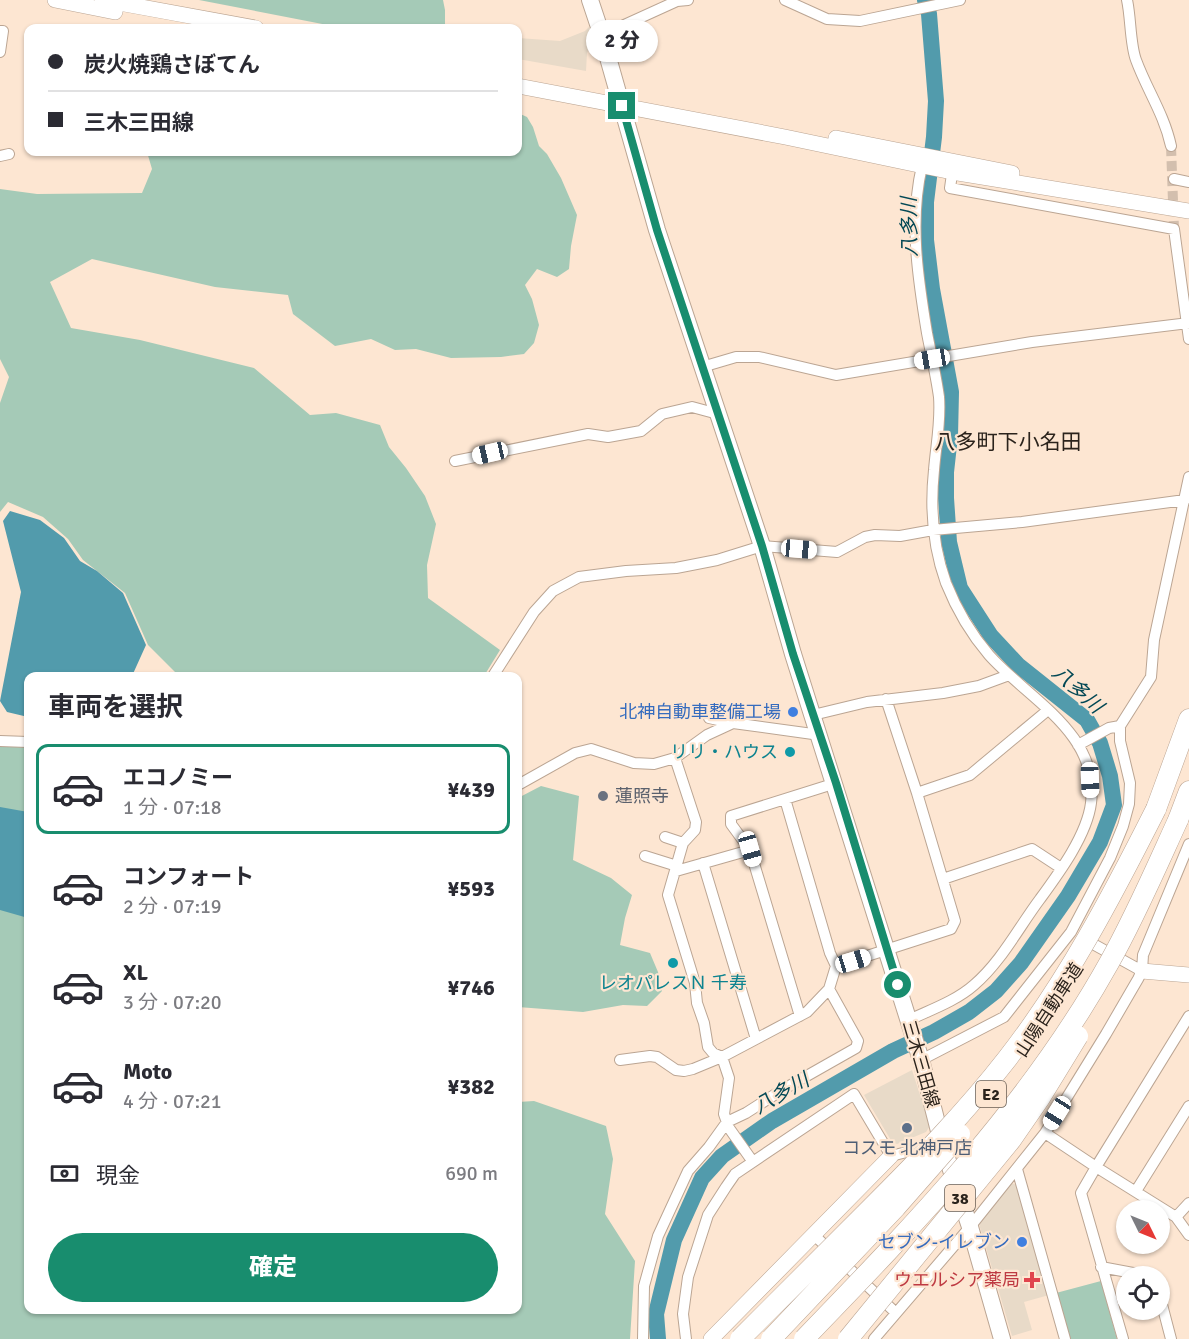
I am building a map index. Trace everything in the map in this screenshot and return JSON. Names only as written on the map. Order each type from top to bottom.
[{"type":"highway","name":"山陽自動車道","points":[[771,1339],[939,1158],[1015,1063],[1048,1015],[1089,946],[1132,864],[1156,809],[1189,719]]},
{"type":"highway","name":"山陽自動車道","points":[[804,1339],[935,1200],[1028,1086],[1069,1028],[1109,964],[1132,920],[1189,791]]},
{"type":"highway","points":[[740,1339],[919,1160],[1007,1059],[1074,963],[1156,809]]},
{"type":"highway","name":"E2","points":[[837,1339],[942,1226],[1011,1140],[1040,1098],[1091,1014],[1137,923],[1178,820]]},
{"type":"highway","points":[[848,1339],[942,1226]]},
{"type":"main road","name":"三木三田線","points":[[590,0],[657,230],[762,546],[921,1058],[942,1143],[970,1227],[1002,1339]]},
{"type":"street","points":[[55,0],[182,24]]},
{"type":"street","points":[[103,0],[234,24]]},
{"type":"street","points":[[601,33],[611,31],[677,1],[688,0]]},
{"type":"street","points":[[785,0],[827,19],[860,21],[960,0]]},
{"type":"street","points":[[1127,0],[1135,58],[1163,117],[1171,146]]},
{"type":"street","points":[[0,31],[3,32],[0,52]]},
{"type":"street","points":[[522,78],[785,137],[922,160],[1189,211]]},
{"type":"street","points":[[522,87],[621,102]]},
{"type":"street","points":[[909,1022],[960,995],[992,967],[1077,842],[1091,804],[1090,780],[1085,759],[1064,724],[988,654],[956,605],[943,572],[933,530],[933,471],[940,422],[939,397],[916,254],[916,197],[922,160]]},
{"type":"street","points":[[953,166],[1189,202]]},
{"type":"street","points":[[953,166],[950,188],[1174,229],[1189,339]]},
{"type":"street","points":[[1173,179],[1189,182]]},
{"type":"street","points":[[702,367],[736,357],[759,357],[836,375],[1032,342],[1188,324]]},
{"type":"street","points":[[455,461],[588,434],[608,437],[641,431],[662,414],[692,407],[718,414]]},
{"type":"street","points":[[1078,746],[1114,727],[1151,677],[1154,640],[1189,477]]},
{"type":"street","points":[[496,672],[534,612],[553,591],[579,578],[626,571],[676,568],[717,560],[762,546],[837,552],[865,537],[875,535],[900,536],[933,530],[1022,522],[1185,500]]},
{"type":"street","points":[[813,716],[867,702],[980,686],[1010,675]]},
{"type":"street","points":[[836,966],[951,929],[955,921],[886,699]]},
{"type":"street","points":[[917,793],[970,775],[1048,710]]},
{"type":"street","points":[[709,718],[820,735]]},
{"type":"street","points":[[522,783],[575,753],[591,749],[634,763],[654,764],[675,758],[707,735],[733,723]]},
{"type":"street","points":[[921,1058],[1004,1017],[1071,932],[1110,858],[1129,804],[1130,783],[1120,741],[1114,727]]},
{"type":"street","points":[[0,741],[24,742]]},
{"type":"street","points":[[675,758],[696,822],[695,830],[683,843],[668,895],[696,983],[697,1003],[704,1023],[708,1047],[713,1053],[722,1057],[729,1078],[724,1114],[728,1125],[751,1160]]},
{"type":"street","points":[[800,1016],[750,849],[731,824],[731,816],[836,783]]},
{"type":"street","points":[[620,1060],[650,1056],[676,1070],[684,1071],[722,1057],[800,1016],[807,1012],[829,989],[836,966],[830,953],[786,799]]},
{"type":"street","points":[[665,837],[683,843]]},
{"type":"street","points":[[874,1339],[970,1227],[1045,1133],[1142,971],[1143,955],[1189,844]]},
{"type":"street","points":[[645,856],[676,868],[703,863],[750,849]]},
{"type":"street","points":[[943,879],[1032,849],[1061,868]]},
{"type":"street","points":[[703,863],[756,1039]]},
{"type":"street","points":[[1071,932],[1142,971],[1189,975]]},
{"type":"street","points":[[643,1339],[644,1286],[658,1236],[688,1171],[728,1125],[856,1048],[858,1041],[829,989]]},
{"type":"street","points":[[1123,1339],[1081,1193],[1189,1016]]},
{"type":"street","points":[[686,1339],[683,1314],[688,1277],[708,1215],[735,1174],[751,1160],[854,1094],[891,1156]]},
{"type":"street","points":[[1136,1191],[1189,1106]]},
{"type":"street","points":[[1045,1133],[1176,1217],[1189,1235]]},
{"type":"street","points":[[711,1339],[891,1156],[942,1143]]},
{"type":"street","points":[[1017,1169],[1065,1339]]},
{"type":"street","points":[[1176,1217],[1189,1203]]},
{"type":"street","points":[[814,1235],[896,1313]]},
{"type":"street","points":[[1101,1267],[1116,1270]]},
{"type":"street","points":[[1166,1320],[1171,1339]]},
{"type":"shaded area","points":[[589,27],[595,44],[587,53],[586,71],[522,60],[522,38],[560,41],[585,31]]},
{"type":"shaded area","points":[[912,1070],[930,1126],[926,1132],[897,1144],[892,1142],[864,1095]]},
{"type":"shaded area","points":[[1011,1183],[1017,1185],[1049,1295],[1024,1302],[1032,1330],[1012,1336],[979,1224]]},
{"type":"green space","points":[[199,0],[443,0],[445,10],[445,24],[322,24]]},
{"type":"green space","points":[[522,115],[527,117],[539,146],[547,154],[561,178],[577,215],[569,269],[557,277],[537,269],[525,285],[532,299],[539,325],[534,343],[524,354],[451,358],[416,349],[395,350],[371,339],[335,346],[293,314],[288,295],[215,287],[92,259],[50,282],[71,328],[140,340],[254,368],[310,415],[336,413],[380,425],[389,447],[425,496],[436,524],[427,565],[428,598],[500,650],[486,672],[175,672],[148,645],[125,593],[83,560],[68,539],[43,517],[8,502],[0,512],[0,403],[9,377],[0,359],[0,189],[37,194],[142,193],[152,169],[148,156],[522,156]]},
{"type":"green space","points":[[24,745],[24,1314],[522,1314],[522,1102],[534,1101],[606,1126],[613,1159],[605,1214],[635,1261],[630,1339],[0,1339],[0,747]]},
{"type":"green space","points":[[541,786],[579,796],[573,860],[611,878],[632,895],[620,945],[650,953],[658,972],[662,991],[647,1006],[623,1005],[583,1012],[522,1007],[522,796]]},
{"type":"green space","points":[[1101,1281],[1117,1339],[1069,1339],[1056,1293]]},
{"type":"water","points":[[10,511],[40,520],[64,538],[80,561],[97,571],[123,593],[146,645],[134,672],[24,672],[24,716],[7,712],[0,701],[21,592],[3,521]]},
{"type":"water","points":[[0,807],[24,811],[24,917],[0,910]]},
{"type":"waterway","name":"八多川","points":[[658,1339],[656,1314],[674,1240],[702,1178],[722,1156],[772,1121],[893,1051],[934,1032],[969,1012],[996,991],[1021,963],[1068,896],[1100,842],[1114,805],[1110,776],[1100,743],[1087,720],[1018,665],[991,636],[960,588],[949,542],[946,472],[951,392],[932,289],[926,240],[926,202],[936,101],[929,14],[925,0]]},
{"type":"tunnel","points":[[1171,146],[1174,229]]},
{"type":"place","name":"北神自動車整備工場","points":[[793,712]]},
{"type":"place","name":"リリ・ハウス","points":[[790,752]]},
{"type":"place","name":"蓮照寺","points":[[603,796]]},
{"type":"place","name":"レオパレスＮ 千寿","points":[[673,963]]},
{"type":"place","name":"コスモ 北神戸店","points":[[907,1128]]},
{"type":"place","name":"セブン-イレブン","points":[[1022,1242]]},
{"type":"place","name":"ウエルシア薬局","points":[[1032,1280]]},
{"type":"district","name":"八多町下小名田","points":[[1008,442]]},
{"type":"route","points":[[622,106],[657,230],[762,546],[793,654],[836,783],[898,985]]}]
